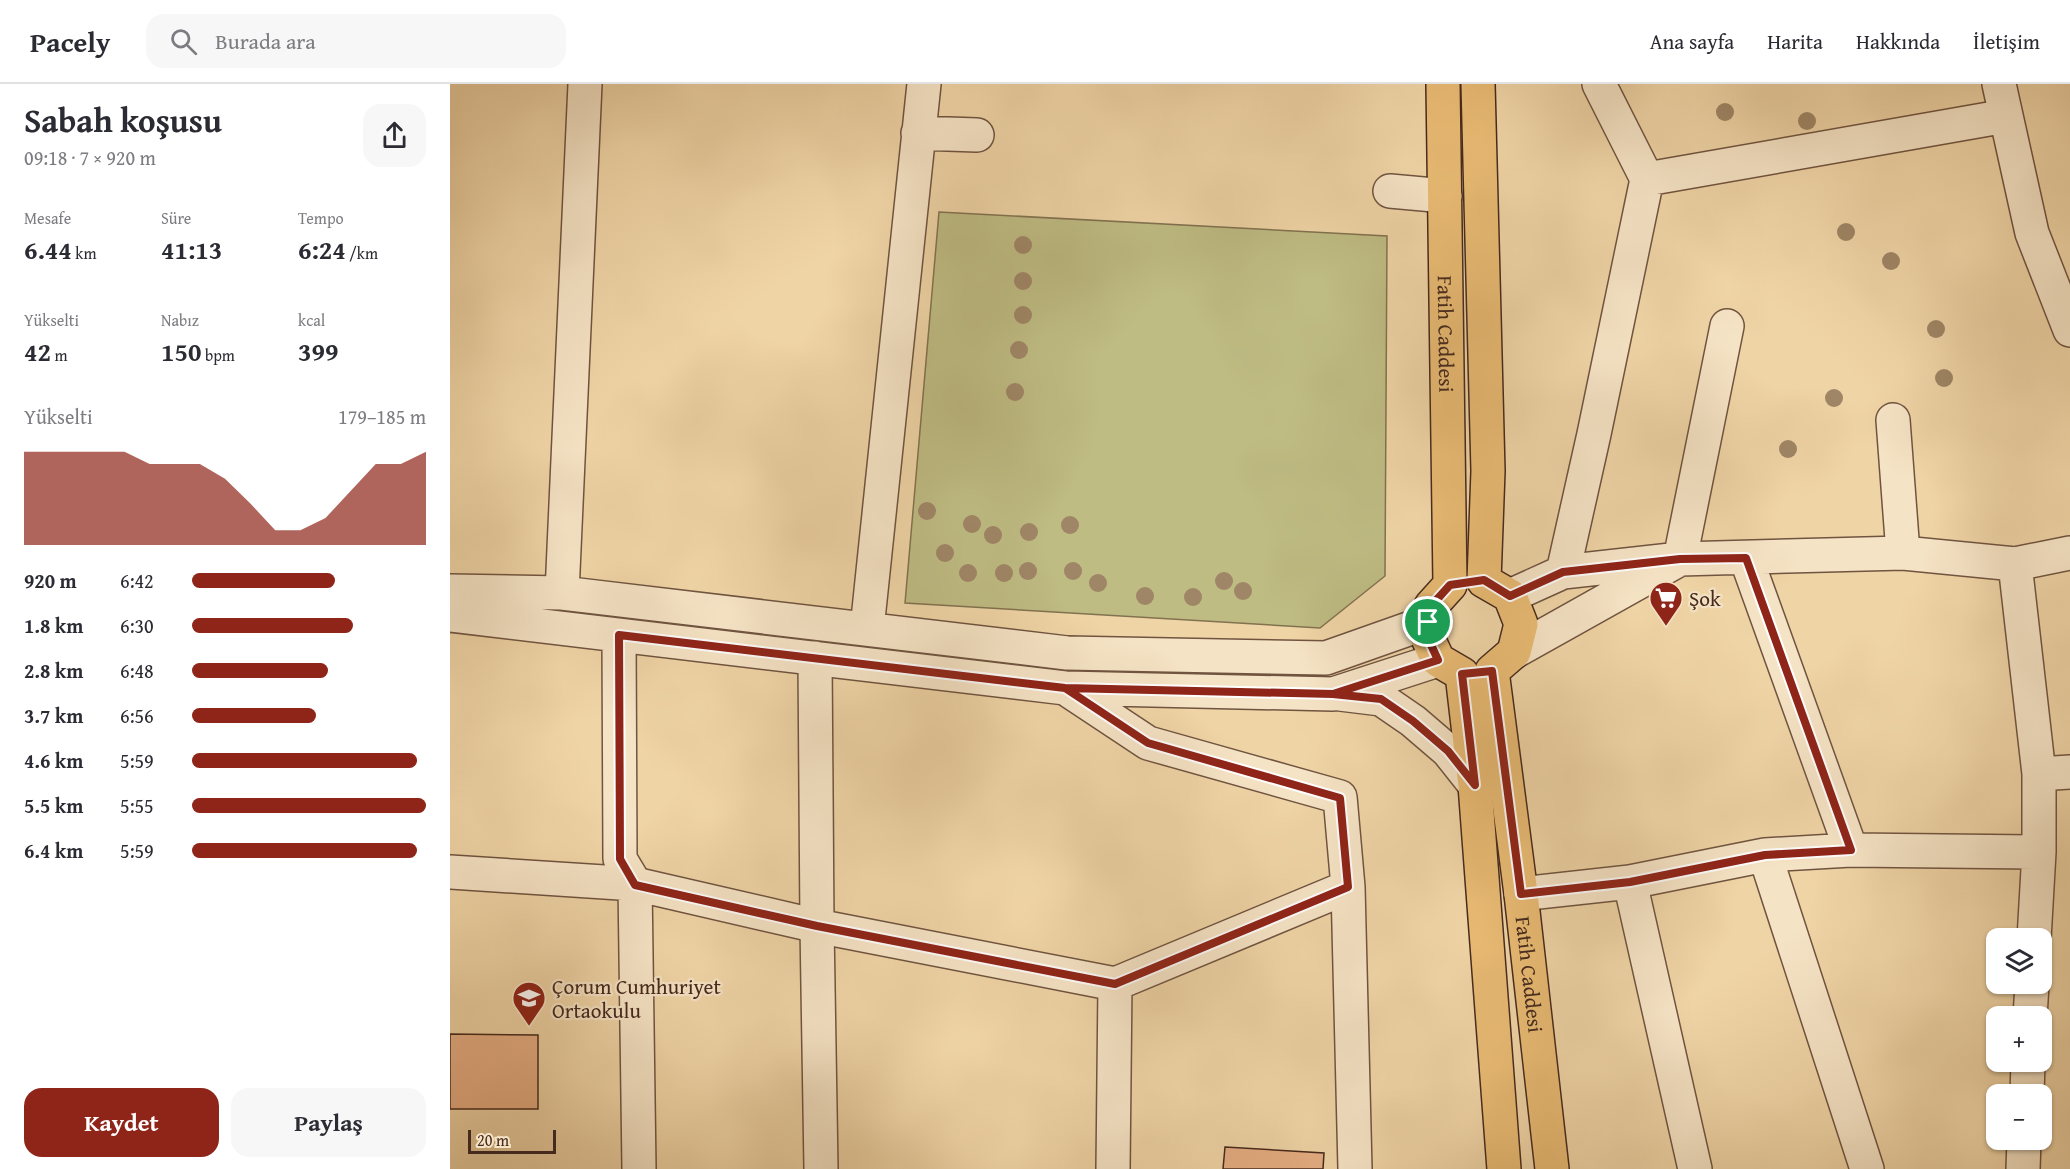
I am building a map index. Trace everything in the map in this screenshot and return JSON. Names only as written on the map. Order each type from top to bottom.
[{"type":"main road","name":"Fatih Caddesi","points":[[1443,84],[1450,585]]},
{"type":"main road","name":"Fatih Caddesi","points":[[1478,84],[1488,471],[1497,588],[1521,624],[1476,664],[1475,785],[1504,1169]]},
{"type":"main road","points":[[1428,622],[1431,606],[1450,585],[1497,588]]},
{"type":"main road","name":"Fatih Caddesi","points":[[1428,622],[1426,634],[1476,664],[1521,894],[1552,1169]]},
{"type":"street","points":[[562,593],[585,84]]},
{"type":"street","points":[[867,629],[924,84]]},
{"type":"street","points":[[1563,572],[1647,179],[1599,84]]},
{"type":"street","points":[[1999,84],[2032,233],[2070,329]]},
{"type":"street","points":[[1647,179],[2006,116]]},
{"type":"street","points":[[918,133],[977,135]]},
{"type":"street","points":[[1390,191],[1444,196]]},
{"type":"street","points":[[1680,559],[1726,326]]},
{"type":"street","points":[[1893,420],[1903,553]]},
{"type":"street","points":[[1497,588],[1563,572],[1680,559],[1903,553],[2015,564],[2070,553]]},
{"type":"street","points":[[1746,558],[1851,850]]},
{"type":"street","points":[[1333,694],[1476,664],[1680,559]]},
{"type":"street","points":[[2015,564],[2054,773],[2039,852],[2035,928]]},
{"type":"street","points":[[450,591],[562,593],[1067,653],[1326,658],[1428,622]]},
{"type":"street","points":[[450,615],[1065,688],[1333,694],[1381,699],[1413,721],[1448,751],[1475,785]]},
{"type":"street","points":[[619,635],[620,859],[635,885],[639,1169]]},
{"type":"street","points":[[815,658],[821,1169]]},
{"type":"street","points":[[1065,688],[1148,743],[1340,798],[1348,887],[1355,1169]]},
{"type":"street","points":[[1521,894],[1630,882],[1765,855],[1851,850],[2039,852]]},
{"type":"street","points":[[1765,855],[1867,1169]]},
{"type":"street","points":[[450,872],[635,885],[817,926],[1115,984],[1348,887]]},
{"type":"street","points":[[1630,882],[1695,1169]]},
{"type":"street","points":[[1113,1169],[1115,984]]},
{"type":"street","points":[[2023,1169],[2024,1150]]},
{"type":"shaded area","points":[[939,212],[1387,236],[1385,576],[1320,628],[905,603]]},
{"type":"building","points":[[450,1034],[538,1035],[538,1109],[450,1109]]},
{"type":"building","points":[[1225,1147],[1324,1153],[1323,1169],[1223,1169]]},
{"type":"place","name":"Şok","points":[[1666,627]]},
{"type":"place","name":"Çorum Cumhuriyet Ortaokulu","points":[[529,1027]]},
{"type":"route","points":[[1428,622],[1426,634],[1438,660],[1333,694],[1244,692],[1065,688],[619,635],[620,859],[635,885],[817,926],[1115,984],[1348,887],[1340,798],[1148,743],[1065,688],[1333,694],[1381,699],[1413,721],[1448,751],[1475,785],[1462,674],[1492,671],[1521,894],[1630,882],[1765,855],[1851,850],[1746,558],[1680,559],[1563,572],[1510,596],[1484,580],[1450,585],[1431,606],[1428,622]]}]
